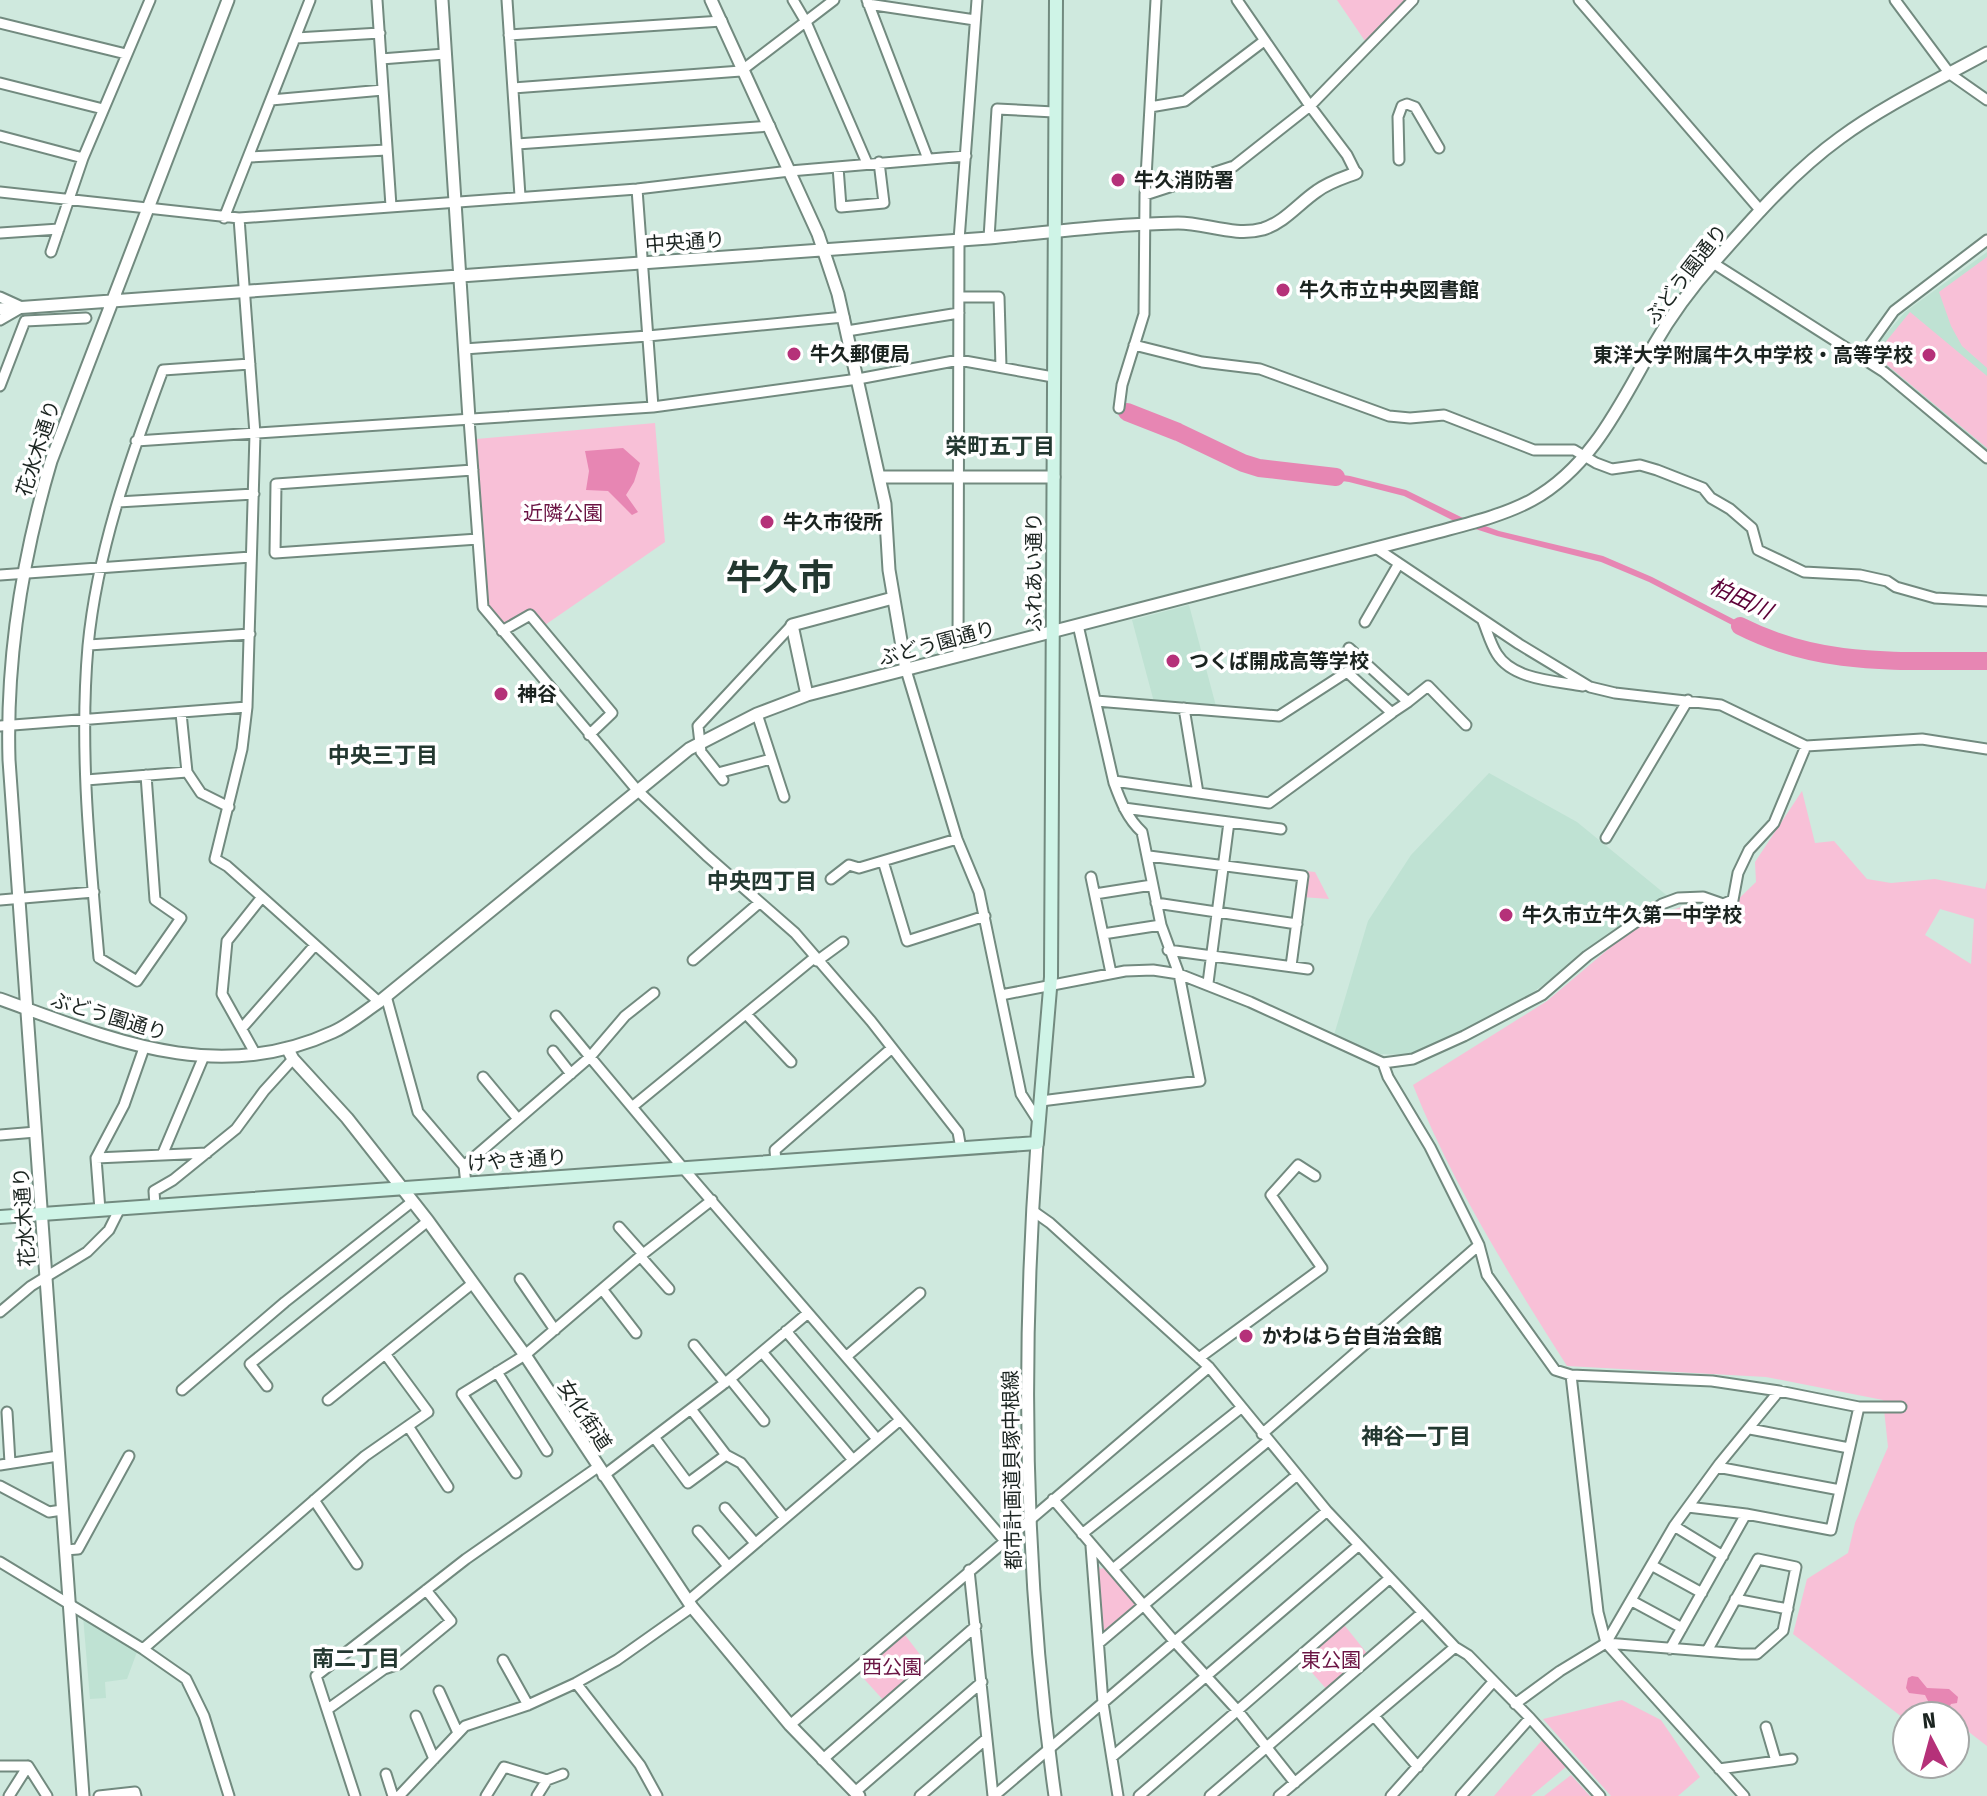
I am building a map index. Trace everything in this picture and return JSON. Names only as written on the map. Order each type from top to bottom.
[{"type":"main road","name":"ふれあい通り","points":[[1037,1143],[1051,985],[1056,0]]},
{"type":"main road","name":"けやき通り","points":[[0,1217],[1037,1143]]},
{"type":"street","points":[[51,252],[83,158],[149,0]]},
{"type":"street","name":"花水木通り","points":[[83,1796],[4,726],[22,573],[51,461],[228,0]]},
{"type":"street","points":[[224,218],[310,0]]},
{"type":"street","points":[[377,0],[391,206]]},
{"type":"street","points":[[442,0],[483,607],[637,790],[795,933],[958,1132],[961,1149]]},
{"type":"street","points":[[507,0],[520,196]]},
{"type":"street","points":[[711,0],[745,69],[824,250],[844,317],[888,518],[889,570],[906,670],[957,839],[979,892],[1021,1094],[1039,1122]]},
{"type":"street","points":[[793,0],[806,22],[867,163]]},
{"type":"street","points":[[513,88],[741,71],[834,0]]},
{"type":"street","points":[[958,656],[959,240],[977,0]]},
{"type":"street","points":[[1119,408],[1122,385],[1144,314],[1145,195],[1156,0]]},
{"type":"street","points":[[1237,0],[1347,155],[1356,173]]},
{"type":"street","points":[[1145,195],[1234,166],[1310,106],[1413,0]]},
{"type":"street","points":[[1579,0],[1761,211]]},
{"type":"street","points":[[1895,0],[1950,74],[1987,100]]},
{"type":"street","points":[[867,2],[975,20]]},
{"type":"street","points":[[867,2],[928,159]]},
{"type":"street","points":[[509,35],[722,21]]},
{"type":"street","points":[[0,23],[126,54]]},
{"type":"street","points":[[296,38],[380,33]]},
{"type":"street","points":[[1150,107],[1185,101],[1264,41]]},
{"type":"street","name":"ぶどう園通り","points":[[0,999],[112,1040],[144,1048],[204,1056],[290,1054],[334,1032],[382,999],[699,742],[757,714],[807,695],[1485,519],[1521,505],[1548,489],[1586,455],[1665,327],[1713,263],[1761,211],[1839,139],[1987,53]]},
{"type":"street","points":[[381,59],[445,54]]},
{"type":"street","points":[[0,83],[103,109]]},
{"type":"street","points":[[271,100],[383,90]]},
{"type":"street","points":[[1399,160],[1398,117],[1402,106],[1407,104],[1415,107],[1439,148]]},
{"type":"street","points":[[989,238],[997,109],[1054,112]]},
{"type":"street","points":[[517,144],[770,126]]},
{"type":"street","points":[[0,136],[83,158]]},
{"type":"street","points":[[250,157],[387,150]]},
{"type":"street","points":[[0,192],[239,218],[637,189],[867,163],[966,156]]},
{"type":"street","points":[[838,167],[841,207],[884,203],[879,162]]},
{"type":"street","name":"中央通り","points":[[0,309],[989,238],[1145,224],[1198,224],[1232,231],[1264,229],[1292,213],[1320,188],[1356,173]]},
{"type":"street","points":[[637,189],[653,407]]},
{"type":"street","points":[[239,218],[255,434],[250,634],[242,749],[215,859],[382,999],[418,1112],[464,1166],[466,1184]]},
{"type":"street","points":[[0,233],[59,229]]},
{"type":"street","points":[[1861,357],[1894,311],[1987,240]]},
{"type":"street","points":[[1713,263],[1861,357],[1914,396],[1987,458]]},
{"type":"street","points":[[0,297],[22,307]]},
{"type":"street","points":[[959,297],[999,297],[1001,367]]},
{"type":"street","points":[[0,320],[22,307]]},
{"type":"street","points":[[847,331],[959,313]]},
{"type":"street","points":[[464,349],[648,336],[844,317]]},
{"type":"street","points":[[0,384],[25,321],[86,318]]},
{"type":"street","points":[[1134,345],[1202,362],[1260,369],[1389,416],[1444,415],[1534,450],[1574,450],[1612,469],[1640,465],[1703,488],[1711,498],[1752,528],[1758,550],[1804,572],[1860,575],[1935,598],[1987,601]]},
{"type":"street","points":[[136,441],[653,407],[858,379],[959,360],[1053,377]]},
{"type":"street","points":[[146,775],[155,900],[181,918],[137,981],[99,958],[86,780],[85,720],[89,645],[101,568],[136,441],[163,370],[250,364]]},
{"type":"street","points":[[473,470],[276,484],[275,553],[478,539]]},
{"type":"street","points":[[880,477],[1054,477]]},
{"type":"street","points":[[118,502],[254,494]]},
{"type":"street","points":[[1376,548],[1590,687]]},
{"type":"street","points":[[0,575],[251,557]]},
{"type":"street","points":[[1365,622],[1398,565]]},
{"type":"street","points":[[771,759],[720,777],[701,752],[699,723],[792,625],[893,598]]},
{"type":"street","points":[[502,631],[530,615],[612,713],[589,735]]},
{"type":"street","points":[[1482,619],[1497,654],[1504,662],[1531,677],[1615,693],[1721,705],[1806,746],[1922,739],[1987,749]]},
{"type":"street","points":[[792,625],[807,695]]},
{"type":"street","points":[[1041,1101],[1200,1081],[1179,974],[1168,950],[1156,903],[1149,856],[1142,832],[1124,808],[1114,781],[1078,625]]},
{"type":"street","points":[[89,645],[250,634]]},
{"type":"street","points":[[1349,648],[1408,702]]},
{"type":"street","points":[[1096,701],[1279,716],[1347,672],[1390,714]]},
{"type":"street","points":[[1114,781],[1269,803],[1428,686],[1466,725]]},
{"type":"street","points":[[1606,838],[1688,700]]},
{"type":"street","points":[[4,726],[247,707]]},
{"type":"street","points":[[1184,708],[1198,793]]},
{"type":"street","points":[[181,713],[187,772],[201,793],[229,807]]},
{"type":"street","points":[[757,714],[784,797]]},
{"type":"street","points":[[1001,995],[1111,973],[1153,970],[1179,974],[1208,983],[1383,1063],[1413,1059],[1542,995],[1587,956],[1662,904],[1678,898],[1703,897],[1723,904],[1733,900],[1749,850],[1774,823],[1806,746]]},
{"type":"street","points":[[86,780],[187,772]]},
{"type":"street","points":[[1124,808],[1281,829]]},
{"type":"street","points":[[1208,983],[1226,865],[1229,822]]},
{"type":"street","points":[[831,879],[849,865],[859,868],[957,839]]},
{"type":"street","points":[[1149,856],[1303,876],[1291,966]]},
{"type":"street","points":[[883,861],[907,941],[985,916]]},
{"type":"street","points":[[1091,877],[1111,973]]},
{"type":"street","points":[[1095,894],[1152,885]]},
{"type":"street","points":[[0,900],[94,892]]},
{"type":"street","points":[[255,1053],[222,994],[227,941],[262,897]]},
{"type":"street","points":[[693,960],[759,903]]},
{"type":"street","points":[[1156,903],[1297,924]]},
{"type":"street","points":[[1103,934],[1161,925]]},
{"type":"street","points":[[632,1107],[816,959],[843,942]]},
{"type":"street","points":[[242,1028],[315,945]]},
{"type":"street","points":[[1168,950],[1308,969]]},
{"type":"street","points":[[464,1166],[590,1057],[625,1016],[654,993]]},
{"type":"street","points":[[746,1014],[791,1062]]},
{"type":"street","points":[[556,1016],[1005,1541]]},
{"type":"street","points":[[100,1210],[96,1158],[124,1105],[144,1048]]},
{"type":"street","points":[[776,1162],[775,1150],[892,1048]]},
{"type":"street","points":[[553,1051],[571,1074]]},
{"type":"street","points":[[155,1206],[154,1191],[173,1180],[236,1129],[290,1054]]},
{"type":"street","name":"女化街道","points":[[290,1054],[347,1118],[428,1221],[525,1355],[690,1604],[790,1725],[857,1794]]},
{"type":"street","points":[[163,1153],[204,1056]]},
{"type":"street","points":[[1383,1063],[1479,1245],[1487,1275],[1555,1370],[1571,1375],[1712,1381],[1859,1407],[1901,1407]]},
{"type":"street","points":[[483,1077],[518,1119]]},
{"type":"street","points":[[0,1135],[36,1132]]},
{"type":"street","name":"都市計画道貝塚中根線","points":[[1037,1143],[1027,1419],[1028,1522],[1036,1644],[1055,1796]]},
{"type":"street","points":[[96,1158],[207,1153]]},
{"type":"street","points":[[1199,1358],[1322,1268],[1271,1195],[1298,1165],[1315,1176]]},
{"type":"street","points":[[516,1473],[462,1394],[525,1355],[641,1255],[712,1200]]},
{"type":"street","points":[[182,1390],[285,1302],[413,1201]]},
{"type":"street","points":[[0,1312],[5,1302],[87,1252],[109,1230],[120,1208]]},
{"type":"street","points":[[1033,1211],[1209,1367],[1327,1511],[1455,1647],[1468,1655],[1530,1718],[1600,1796]]},
{"type":"street","points":[[267,1386],[250,1364],[428,1221]]},
{"type":"street","points":[[619,1227],[669,1289]]},
{"type":"street","points":[[1113,1569],[1265,1438],[1479,1245]]},
{"type":"street","points":[[520,1279],[555,1330]]},
{"type":"street","points":[[328,1400],[473,1283]]},
{"type":"street","points":[[602,1289],[636,1333]]},
{"type":"street","points":[[847,1356],[920,1293]]},
{"type":"street","points":[[355,1796],[316,1676],[500,1534],[654,1437],[808,1313]]},
{"type":"street","points":[[786,1331],[877,1439]]},
{"type":"street","points":[[694,1345],[764,1421]]},
{"type":"street","points":[[762,1352],[853,1460]]},
{"type":"street","points":[[143,1649],[365,1456],[428,1412],[386,1355]]},
{"type":"street","points":[[790,1725],[1209,1367]]},
{"type":"street","points":[[497,1372],[547,1451]]},
{"type":"street","points":[[1571,1375],[1598,1612],[1606,1643],[1744,1796]]},
{"type":"street","points":[[1515,1704],[1606,1643],[1674,1526],[1779,1391]]},
{"type":"street","points":[[1688,1507],[1831,1530],[1859,1407]]},
{"type":"street","points":[[1082,1534],[1241,1408]]},
{"type":"street","points":[[691,1409],[726,1455],[741,1463],[785,1518]]},
{"type":"street","points":[[7,1412],[5,1464],[58,1456]]},
{"type":"street","points":[[386,1774],[396,1796],[465,1726],[528,1705],[617,1660],[690,1604],[728,1566],[900,1420]]},
{"type":"street","points":[[408,1426],[448,1487]]},
{"type":"street","points":[[1750,1429],[1849,1448]]},
{"type":"street","points":[[654,1437],[688,1483],[726,1455]]},
{"type":"street","points":[[65,1550],[78,1549],[129,1456]]},
{"type":"street","points":[[1717,1467],[1840,1490]]},
{"type":"street","points":[[1099,1643],[1297,1475]]},
{"type":"street","points":[[0,1486],[49,1512],[62,1510]]},
{"type":"street","points":[[1053,1499],[1238,1711],[1295,1783]]},
{"type":"street","points":[[314,1500],[357,1564]]},
{"type":"street","points":[[725,1508],[755,1543]]},
{"type":"street","points":[[993,1796],[1327,1511]]},
{"type":"street","points":[[1670,1649],[1746,1514]]},
{"type":"street","points":[[1674,1526],[1723,1556]]},
{"type":"street","points":[[698,1531],[728,1566]]},
{"type":"street","points":[[1112,1757],[1359,1545]]},
{"type":"street","points":[[1091,1546],[1103,1703],[1118,1796]]},
{"type":"street","points":[[1606,1643],[1670,1649],[1757,1654],[1783,1631],[1796,1567],[1758,1559],[1707,1651]]},
{"type":"street","points":[[0,1562],[143,1649],[186,1679],[193,1689],[229,1796]]},
{"type":"street","points":[[1653,1566],[1702,1593]]},
{"type":"street","points":[[969,1570],[993,1796]]},
{"type":"street","points":[[1139,1796],[1390,1578]]},
{"type":"street","points":[[328,1709],[384,1669],[399,1664],[451,1621],[426,1590]]},
{"type":"street","points":[[1735,1599],[1788,1609]]},
{"type":"street","points":[[1632,1601],[1682,1628]]},
{"type":"street","points":[[1210,1796],[1422,1613]]},
{"type":"street","points":[[822,1760],[976,1626]]},
{"type":"street","points":[[1279,1796],[1455,1647]]},
{"type":"street","points":[[503,1660],[528,1705]]},
{"type":"street","points":[[857,1794],[982,1682]]},
{"type":"street","points":[[1391,1796],[1493,1682]]},
{"type":"street","points":[[576,1683],[640,1765],[657,1796]]},
{"type":"street","points":[[439,1691],[458,1733]]},
{"type":"street","points":[[416,1716],[434,1759]]},
{"type":"street","points":[[1374,1716],[1418,1767]]},
{"type":"street","points":[[1461,1796],[1530,1718]]},
{"type":"street","points":[[1766,1727],[1776,1761]]},
{"type":"street","points":[[920,1796],[986,1739]]},
{"type":"street","points":[[1719,1769],[1792,1759]]},
{"type":"street","points":[[0,1766],[28,1766]]},
{"type":"street","points":[[9,1796],[28,1766]]},
{"type":"street","points":[[28,1766],[47,1796]]},
{"type":"street","points":[[486,1796],[504,1767],[547,1780],[563,1774]]},
{"type":"street","points":[[537,1796],[547,1780]]},
{"type":"street","points":[[1470,1787],[1477,1796]]},
{"type":"street","points":[[99,1796],[135,1792],[136,1796]]},
{"type":"shaded area","name":"東洋大学附属牛久中学校・高等学校","points":[[1987,252],[1987,451],[1871,358],[1871,351],[1905,312]]},
{"type":"shaded area","points":[[623,448],[640,463],[626,495],[638,512],[632,515],[608,491],[586,490],[589,471],[585,451]]},
{"type":"shaded area","points":[[1314,471],[1406,490],[1463,518],[1499,531],[1603,556],[1652,577],[1764,635],[1761,640],[1649,582],[1601,562],[1497,536],[1460,524],[1404,496],[1349,482],[1313,477]]},
{"type":"shaded area","name":"つくば開成高等学校","points":[[1189,605],[1216,706],[1154,702],[1132,620]]},
{"type":"shaded area","name":"牛久市立牛久第一中学校","points":[[1489,773],[1577,822],[1670,898],[1623,926],[1528,996],[1414,1055],[1380,1054],[1334,1035],[1368,921],[1411,855]]},
{"type":"shaded area","points":[[83,1616],[137,1652],[127,1679],[105,1682],[106,1698],[90,1699]]},
{"type":"shaded area","points":[[1918,1677],[1927,1688],[1949,1689],[1958,1700],[1928,1700],[1925,1695],[1909,1693],[1906,1688],[1908,1678]]},
{"type":"green space","points":[[1337,0],[1406,0],[1365,41]]},
{"type":"green space","points":[[1987,257],[1987,368],[1962,346],[1939,292]]},
{"type":"green space","points":[[1910,312],[1987,376],[1987,448],[1875,355]]},
{"type":"green space","name":"近隣公園","points":[[655,423],[665,542],[545,625],[531,609],[503,624],[488,607],[476,439]]},
{"type":"green space","points":[[1802,791],[1815,843],[1834,841],[1867,879],[1891,883],[1935,879],[1985,889],[1987,880],[1987,1746],[1971,1734],[1971,1700],[1891,1700],[1891,1709],[1793,1634],[1807,1579],[1848,1553],[1855,1523],[1888,1447],[1883,1400],[1766,1377],[1567,1366],[1464,1194],[1413,1085],[1547,1001],[1619,940],[1657,915],[1690,904],[1725,912],[1756,882],[1755,862]],"holes":[[[1940,909],[1974,919],[1971,964],[1925,935]]]},
{"type":"green space","points":[[1305,871],[1315,872],[1329,899],[1302,897]]},
{"type":"green space","points":[[1095,1561],[1101,1569],[1106,1566],[1138,1604],[1101,1635]]},
{"type":"green space","name":"東公園","points":[[1341,1621],[1370,1657],[1329,1692],[1299,1658]]},
{"type":"green space","name":"西公園","points":[[902,1631],[928,1665],[885,1702],[856,1670]]},
{"type":"green space","points":[[1622,1700],[1661,1720],[1700,1777],[1678,1796],[1611,1796],[1543,1719]]},
{"type":"green space","points":[[1543,1739],[1567,1766],[1531,1796],[1494,1796]]},
{"type":"green space","points":[[1571,1775],[1590,1796],[1544,1796]]},
{"type":"waterway","name":"柏田川","points":[[1127,412],[1259,468],[1336,477]]},
{"type":"waterway","name":"柏田川","points":[[1740,626],[1771,640],[1831,655],[1891,661],[1987,661]]},
{"type":"place","name":"牛久消防署","points":[[1118,180]]},
{"type":"place","name":"牛久市立中央図書館","points":[[1283,290]]},
{"type":"place","name":"牛久郵便局","points":[[794,354]]},
{"type":"place","name":"東洋大学附属牛久中学校・高等学校","points":[[1929,355]]},
{"type":"place","name":"牛久市役所","points":[[767,522]]},
{"type":"place","name":"つくば開成高等学校","points":[[1173,661]]},
{"type":"place","name":"神谷","points":[[501,694]]},
{"type":"place","name":"牛久市立牛久第一中学校","points":[[1506,915]]},
{"type":"place","name":"かわはら台自治会館","points":[[1246,1336]]},
{"type":"district","name":"栄町五丁目","points":[[1000,446]]},
{"type":"district","name":"牛久市","points":[[780,577]]},
{"type":"district","name":"中央三丁目","points":[[383,755]]},
{"type":"district","name":"中央四丁目","points":[[762,881]]},
{"type":"district","name":"神谷一丁目","points":[[1416,1436]]},
{"type":"district","name":"南二丁目","points":[[356,1658]]}]
